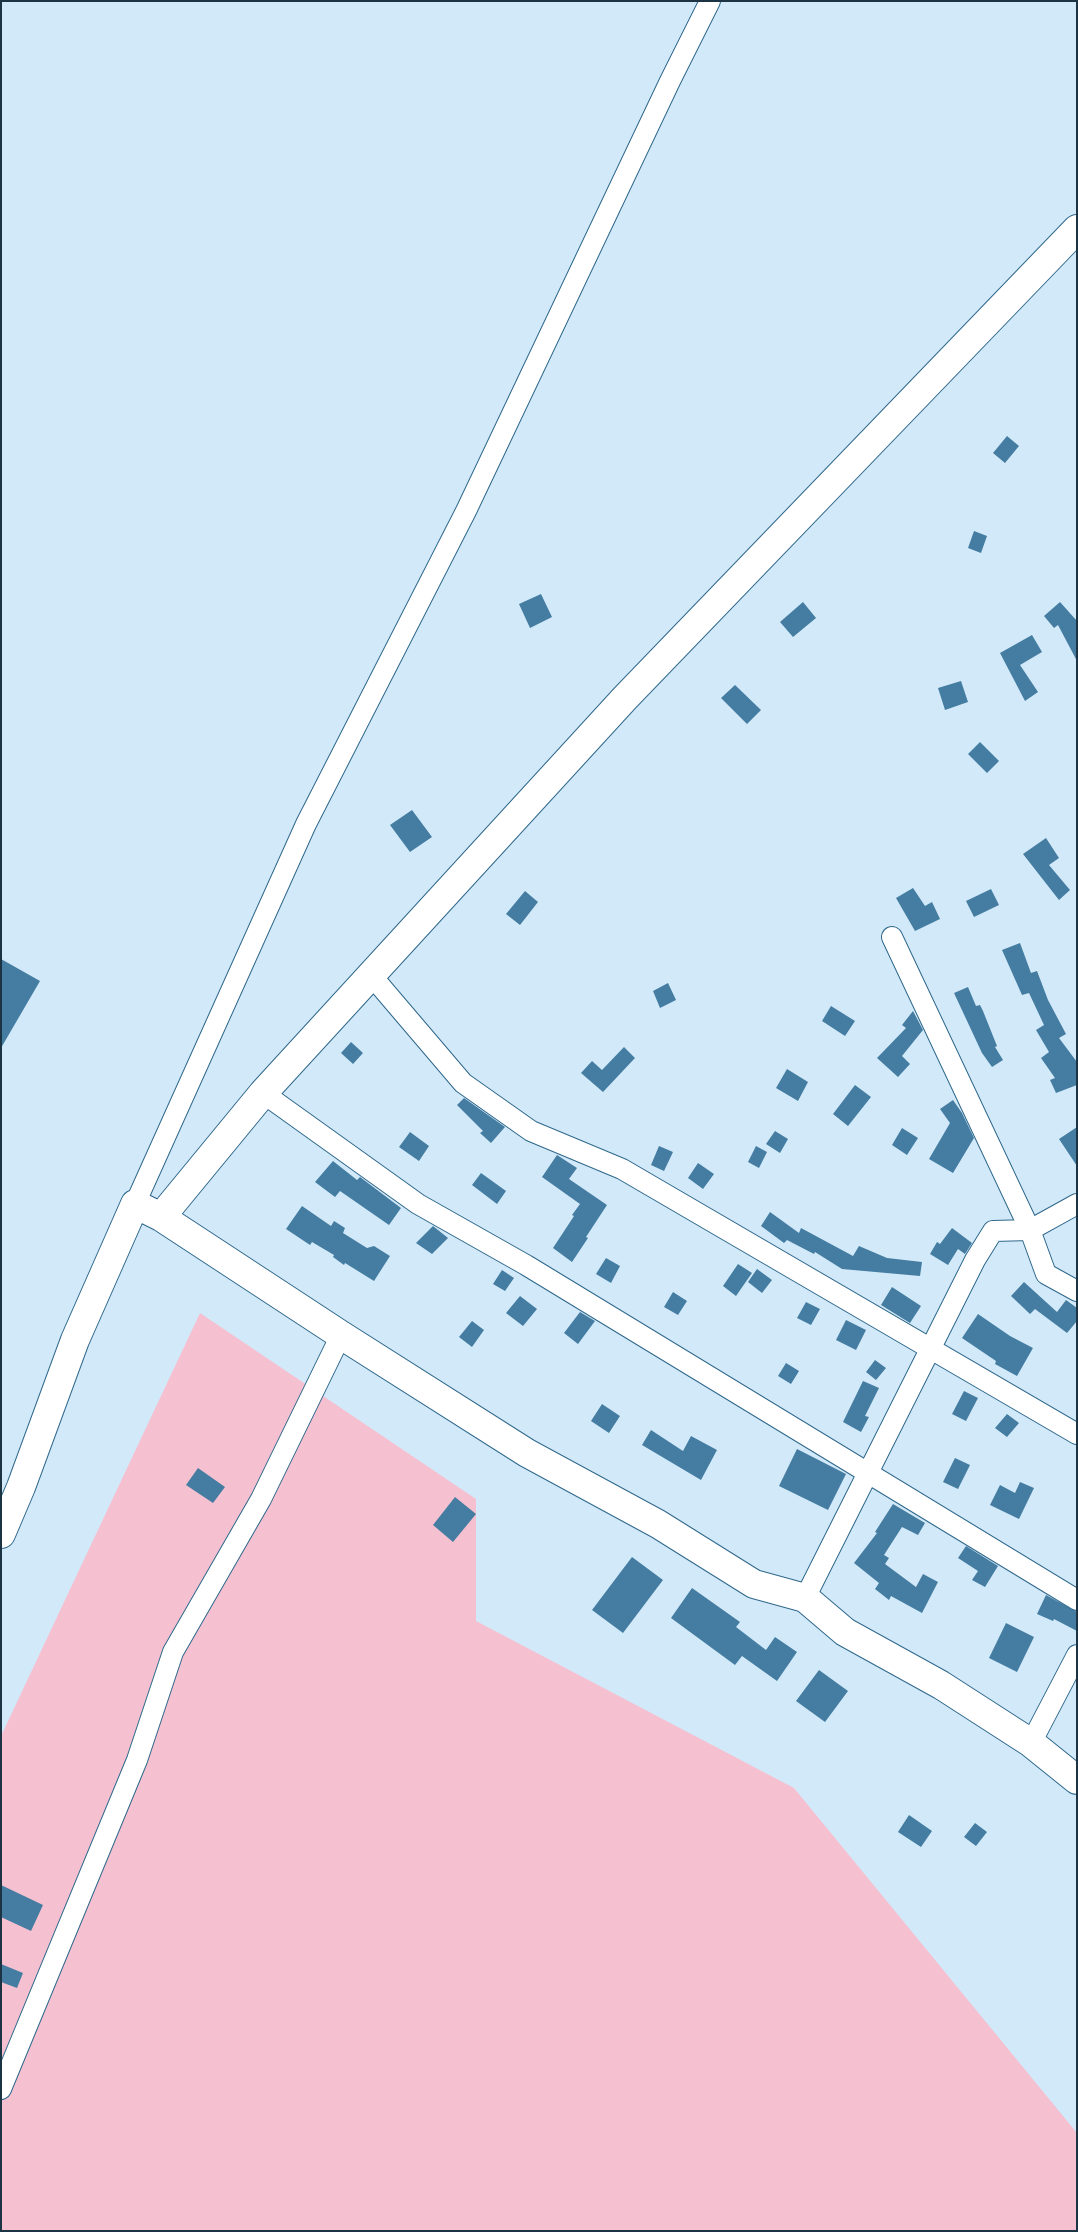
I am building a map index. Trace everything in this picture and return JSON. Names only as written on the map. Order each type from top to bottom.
[{"type":"main road","points":[[161,1217],[263,1093],[625,698],[1077,229]]},
{"type":"main road","points":[[1,1534],[22,1487],[75,1340],[135,1204],[161,1217],[341,1336],[527,1453],[658,1524],[754,1584],[805,1598],[845,1632],[941,1685],[1031,1743],[1077,1780]]},
{"type":"street","points":[[135,1204],[306,824],[466,511],[710,1]]},
{"type":"street","points":[[892,937],[1030,1230],[1046,1274],[1077,1291]]},
{"type":"street","points":[[371,975],[463,1083],[531,1131],[622,1169],[1077,1434]]},
{"type":"street","points":[[263,1093],[418,1204],[535,1270],[1077,1600]]},
{"type":"street","points":[[805,1598],[975,1260],[992,1231],[1030,1230],[1077,1204]]},
{"type":"street","points":[[1,2088],[137,1760],[173,1652],[261,1499],[341,1336]]},
{"type":"street","points":[[1031,1743],[1077,1655]]},
{"type":"shaded area","points":[[200,1313],[476,1499],[476,1621],[794,1788],[1077,2133],[1077,2231],[1,2231],[1,1736]]},
{"type":"building","points":[[1007,436],[1019,446],[1005,463],[993,453]]},
{"type":"building","points":[[974,531],[987,536],[981,553],[968,548]]},
{"type":"building","points":[[541,594],[552,617],[530,628],[519,604]]},
{"type":"building","points":[[803,602],[816,618],[793,637],[780,622]]},
{"type":"building","points":[[1060,602],[1077,621],[1077,661],[1058,625],[1054,628],[1044,616]]},
{"type":"building","points":[[1032,635],[1042,652],[1020,665],[1038,692],[1025,701],[1000,653]]},
{"type":"building","points":[[961,681],[968,702],[945,710],[938,688]]},
{"type":"building","points":[[735,685],[761,710],[747,724],[721,698]]},
{"type":"building","points":[[980,742],[999,761],[987,773],[968,754]]},
{"type":"building","points":[[412,810],[432,837],[410,852],[390,825]]},
{"type":"building","points":[[1046,838],[1059,858],[1049,865],[1070,890],[1059,900],[1023,854]]},
{"type":"building","points":[[913,888],[925,906],[932,902],[940,919],[915,931],[896,898]]},
{"type":"building","points":[[991,889],[999,905],[974,917],[966,901]]},
{"type":"building","points":[[525,891],[538,902],[520,925],[506,914]]},
{"type":"building","points":[[1020,943],[1031,973],[1037,971],[1048,1000],[1066,1034],[1059,1038],[1077,1062],[1077,1085],[1056,1093],[1050,1080],[1055,1078],[1041,1058],[1049,1052],[1036,1030],[1044,1025],[1029,993],[1022,995],[1002,950]]},
{"type":"building","points":[[1,959],[40,981],[1,1048]]},
{"type":"building","points":[[668,983],[676,1000],[660,1008],[653,991]]},
{"type":"building","points":[[968,987],[976,1006],[980,1005],[983,1011],[997,1046],[995,1047],[1003,1060],[992,1067],[982,1053],[954,993]]},
{"type":"building","points":[[831,1006],[855,1021],[845,1036],[822,1021]]},
{"type":"building","points":[[913,1011],[923,1030],[902,1056],[910,1064],[898,1077],[877,1058],[906,1028],[902,1025]]},
{"type":"building","points":[[351,1042],[363,1053],[353,1064],[341,1053]]},
{"type":"building","points":[[624,1047],[635,1058],[603,1092],[581,1073],[592,1061],[602,1070]]},
{"type":"building","points":[[787,1069],[808,1082],[798,1101],[776,1088]]},
{"type":"building","points":[[855,1085],[871,1097],[848,1126],[833,1114]]},
{"type":"building","points":[[464,1098],[505,1127],[491,1143],[480,1133],[483,1131],[457,1105]]},
{"type":"building","points":[[953,1100],[962,1113],[974,1138],[953,1173],[929,1159],[950,1123],[940,1109]]},
{"type":"building","points":[[1077,1127],[1077,1166],[1059,1139]]},
{"type":"building","points":[[902,1128],[918,1138],[907,1155],[892,1145]]},
{"type":"building","points":[[775,1131],[788,1139],[780,1153],[766,1144]]},
{"type":"building","points":[[410,1132],[429,1146],[419,1161],[399,1147]]},
{"type":"building","points":[[659,1146],[673,1152],[664,1171],[651,1165]]},
{"type":"building","points":[[756,1146],[767,1152],[759,1168],[748,1162]]},
{"type":"building","points":[[557,1155],[577,1168],[569,1179],[607,1205],[572,1262],[553,1248],[580,1204],[542,1177]]},
{"type":"building","points":[[333,1161],[357,1180],[360,1177],[401,1208],[389,1225],[340,1191],[335,1197],[315,1182]]},
{"type":"building","points":[[698,1163],[714,1174],[703,1189],[688,1178]]},
{"type":"building","points":[[481,1173],[506,1191],[497,1204],[472,1185]]},
{"type":"building","points":[[302,1206],[331,1226],[334,1221],[345,1228],[343,1233],[367,1248],[374,1246],[390,1256],[374,1281],[345,1263],[344,1265],[333,1257],[334,1255],[312,1242],[310,1245],[286,1229]]},
{"type":"building","points":[[770,1212],[799,1233],[801,1228],[853,1256],[859,1246],[887,1258],[922,1262],[920,1276],[842,1269],[815,1252],[814,1254],[787,1240],[784,1243],[761,1226]]},
{"type":"building","points":[[433,1226],[448,1238],[432,1254],[416,1243]]},
{"type":"building","points":[[952,1228],[972,1243],[965,1254],[958,1249],[948,1265],[930,1254],[937,1242],[940,1244]]},
{"type":"building","points":[[606,1258],[620,1266],[611,1283],[596,1274]]},
{"type":"building","points":[[738,1264],[752,1273],[736,1296],[723,1286]]},
{"type":"building","points":[[757,1269],[772,1280],[762,1293],[748,1282]]},
{"type":"building","points":[[502,1270],[514,1278],[505,1291],[493,1284]]},
{"type":"building","points":[[1024,1282],[1057,1312],[1066,1300],[1077,1308],[1077,1321],[1067,1333],[1035,1309],[1030,1314],[1011,1296]]},
{"type":"building","points":[[892,1287],[921,1306],[910,1323],[881,1305]]},
{"type":"building","points":[[673,1292],[687,1301],[678,1315],[664,1307]]},
{"type":"building","points":[[520,1296],[537,1309],[523,1326],[506,1313]]},
{"type":"building","points":[[806,1302],[820,1309],[811,1325],[797,1318]]},
{"type":"building","points":[[580,1312],[595,1321],[578,1344],[564,1333]]},
{"type":"building","points":[[978,1314],[1010,1336],[1033,1348],[1017,1376],[995,1364],[996,1361],[962,1338]]},
{"type":"building","points":[[846,1320],[866,1330],[856,1350],[836,1340]]},
{"type":"building","points":[[472,1321],[484,1330],[472,1347],[459,1337]]},
{"type":"building","points":[[875,1360],[886,1368],[876,1380],[866,1372]]},
{"type":"building","points":[[786,1363],[799,1371],[791,1384],[778,1376]]},
{"type":"building","points":[[863,1381],[879,1388],[865,1416],[869,1417],[861,1432],[843,1422]]},
{"type":"building","points":[[964,1391],[978,1398],[966,1421],[952,1414]]},
{"type":"building","points":[[602,1404],[620,1416],[609,1433],[591,1421]]},
{"type":"building","points":[[1007,1414],[1019,1423],[1007,1437],[995,1428]]},
{"type":"building","points":[[651,1430],[683,1451],[691,1436],[717,1450],[701,1480],[642,1445]]},
{"type":"building","points":[[797,1449],[846,1474],[828,1510],[779,1486]]},
{"type":"building","points":[[955,1458],[970,1465],[958,1489],[943,1482]]},
{"type":"building","points":[[198,1468],[225,1487],[213,1503],[186,1485]]},
{"type":"building","points":[[1020,1482],[1034,1488],[1019,1519],[990,1505],[1000,1485],[1015,1493]]},
{"type":"building","points":[[455,1497],[476,1514],[453,1542],[433,1525]]},
{"type":"building","points":[[893,1504],[925,1523],[918,1535],[902,1527],[884,1555],[889,1558],[885,1564],[916,1587],[923,1574],[938,1582],[922,1613],[891,1596],[889,1600],[875,1589],[879,1583],[854,1563],[877,1533],[875,1532]]},
{"type":"building","points":[[966,1546],[998,1566],[985,1587],[972,1580],[978,1571],[958,1558]]},
{"type":"building","points":[[632,1557],[663,1580],[623,1633],[592,1610]]},
{"type":"building","points":[[692,1588],[740,1622],[736,1627],[766,1650],[775,1637],[797,1652],[777,1681],[742,1656],[735,1665],[671,1618]]},
{"type":"building","points":[[1046,1595],[1077,1612],[1077,1631],[1054,1619],[1053,1621],[1037,1614]]},
{"type":"building","points":[[1006,1623],[1034,1637],[1017,1672],[989,1658]]},
{"type":"building","points":[[819,1670],[848,1691],[825,1722],[796,1701]]},
{"type":"building","points":[[909,1815],[932,1831],[921,1847],[898,1832]]},
{"type":"building","points":[[975,1823],[987,1832],[976,1846],[964,1837]]},
{"type":"building","points":[[1,1885],[43,1905],[31,1931],[1,1917]]},
{"type":"building","points":[[1,1964],[23,1973],[17,1988],[1,1982]]}]
